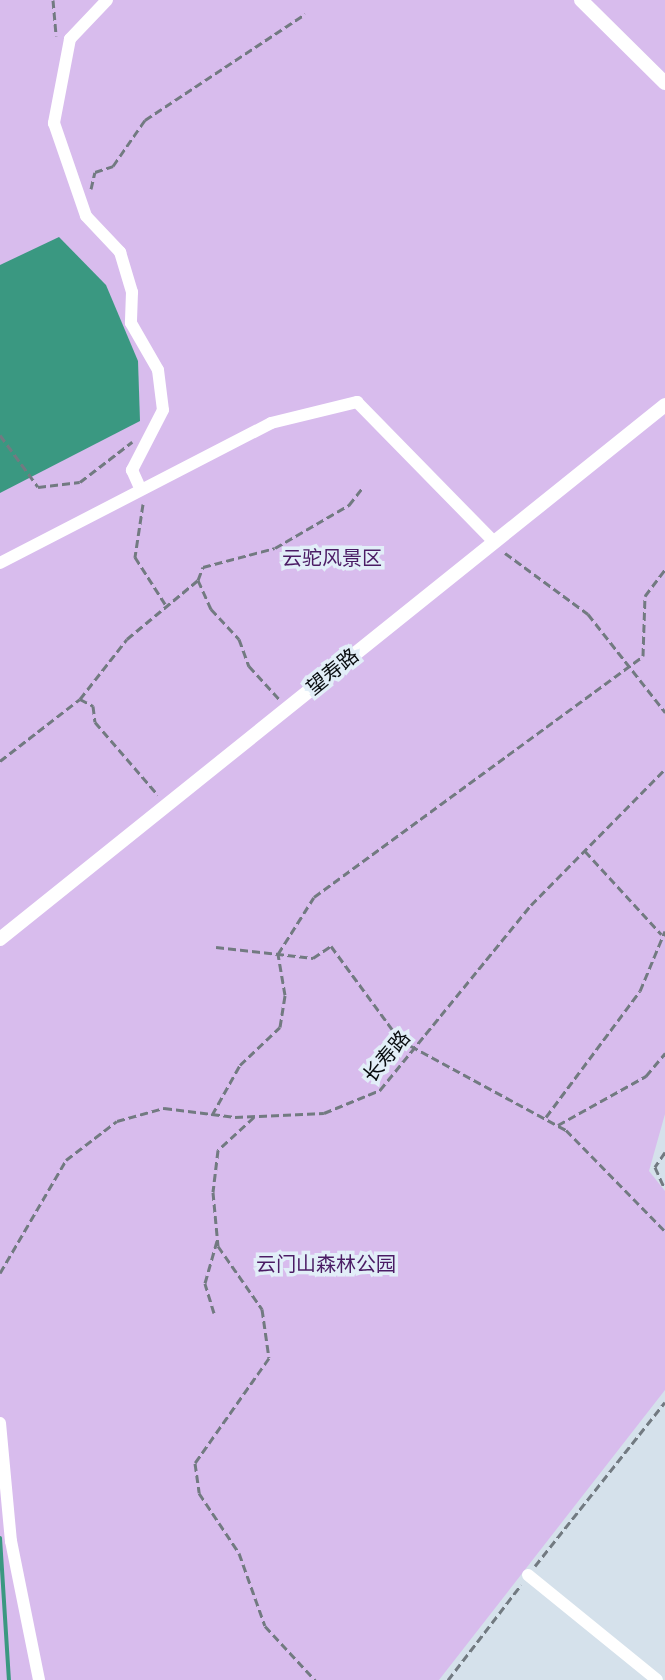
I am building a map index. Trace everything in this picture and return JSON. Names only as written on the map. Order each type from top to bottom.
[{"type":"street","points":[[107,0],[66,50],[54,123],[86,216],[120,252],[130,277],[131,323],[158,370],[163,410],[132,470],[140,488]]},
{"type":"street","points":[[581,0],[665,83]]},
{"type":"street","points":[[0,563],[140,488],[302,410],[357,402],[494,542]]},
{"type":"street","name":"望寿路","points":[[0,939],[665,405]]},
{"type":"street","points":[[0,1423],[11,1541],[39,1680]]},
{"type":"street","points":[[528,1575],[657,1680]]},
{"type":"path","points":[[53,0],[56,37],[66,50]]},
{"type":"path","points":[[86,216],[95,172],[113,166],[145,120],[305,14]]},
{"type":"path","points":[[0,435],[38,487],[80,482],[153,432]]},
{"type":"path","points":[[0,761],[80,699],[165,604],[198,580],[203,567],[275,548],[349,505],[363,487]]},
{"type":"path","points":[[140,488],[135,557],[165,604]]},
{"type":"path","points":[[494,542],[588,614],[665,712]]},
{"type":"path","points":[[212,1115],[240,1065],[280,1027],[285,995],[278,954],[298,918],[332,880],[629,666],[648,642],[645,596],[665,569]]},
{"type":"path","points":[[198,580],[211,609],[239,639],[249,666],[287,708]]},
{"type":"path","points":[[80,699],[93,706],[95,722],[164,806]]},
{"type":"path","name":"长寿路","points":[[0,1273],[76,1148],[117,1121],[156,1109],[254,1117],[361,1102],[585,851],[665,769]]},
{"type":"path","points":[[660,775],[665,780]]},
{"type":"path","points":[[546,1117],[640,991],[663,933],[585,851]]},
{"type":"path","points":[[216,947],[313,958],[331,946],[384,1023],[411,1049],[558,1125],[665,1231]]},
{"type":"path","points":[[558,1125],[646,1076],[665,1053]]},
{"type":"path","points":[[254,1117],[218,1150],[211,1167],[218,1237],[227,1266],[262,1309],[269,1358],[201,1452],[199,1493],[239,1553],[273,1639],[315,1680]]},
{"type":"path","points":[[665,1152],[655,1167],[665,1189]]},
{"type":"path","points":[[214,1313],[205,1283],[218,1237]]},
{"type":"path","points":[[448,1680],[665,1402]]},
{"type":"green space","name":"云驼风景区","points":[[0,0],[665,0],[665,1114],[649,1171],[665,1191],[665,1390],[439,1680],[0,1680]]},
{"type":"shaded area","points":[[59,237],[106,285],[138,361],[140,421],[0,493],[0,265]]},
{"type":"waterway","points":[[0,1538],[9,1680]]},
{"type":"park label","name":"云门山森林公园","points":[[326,1263]]}]
